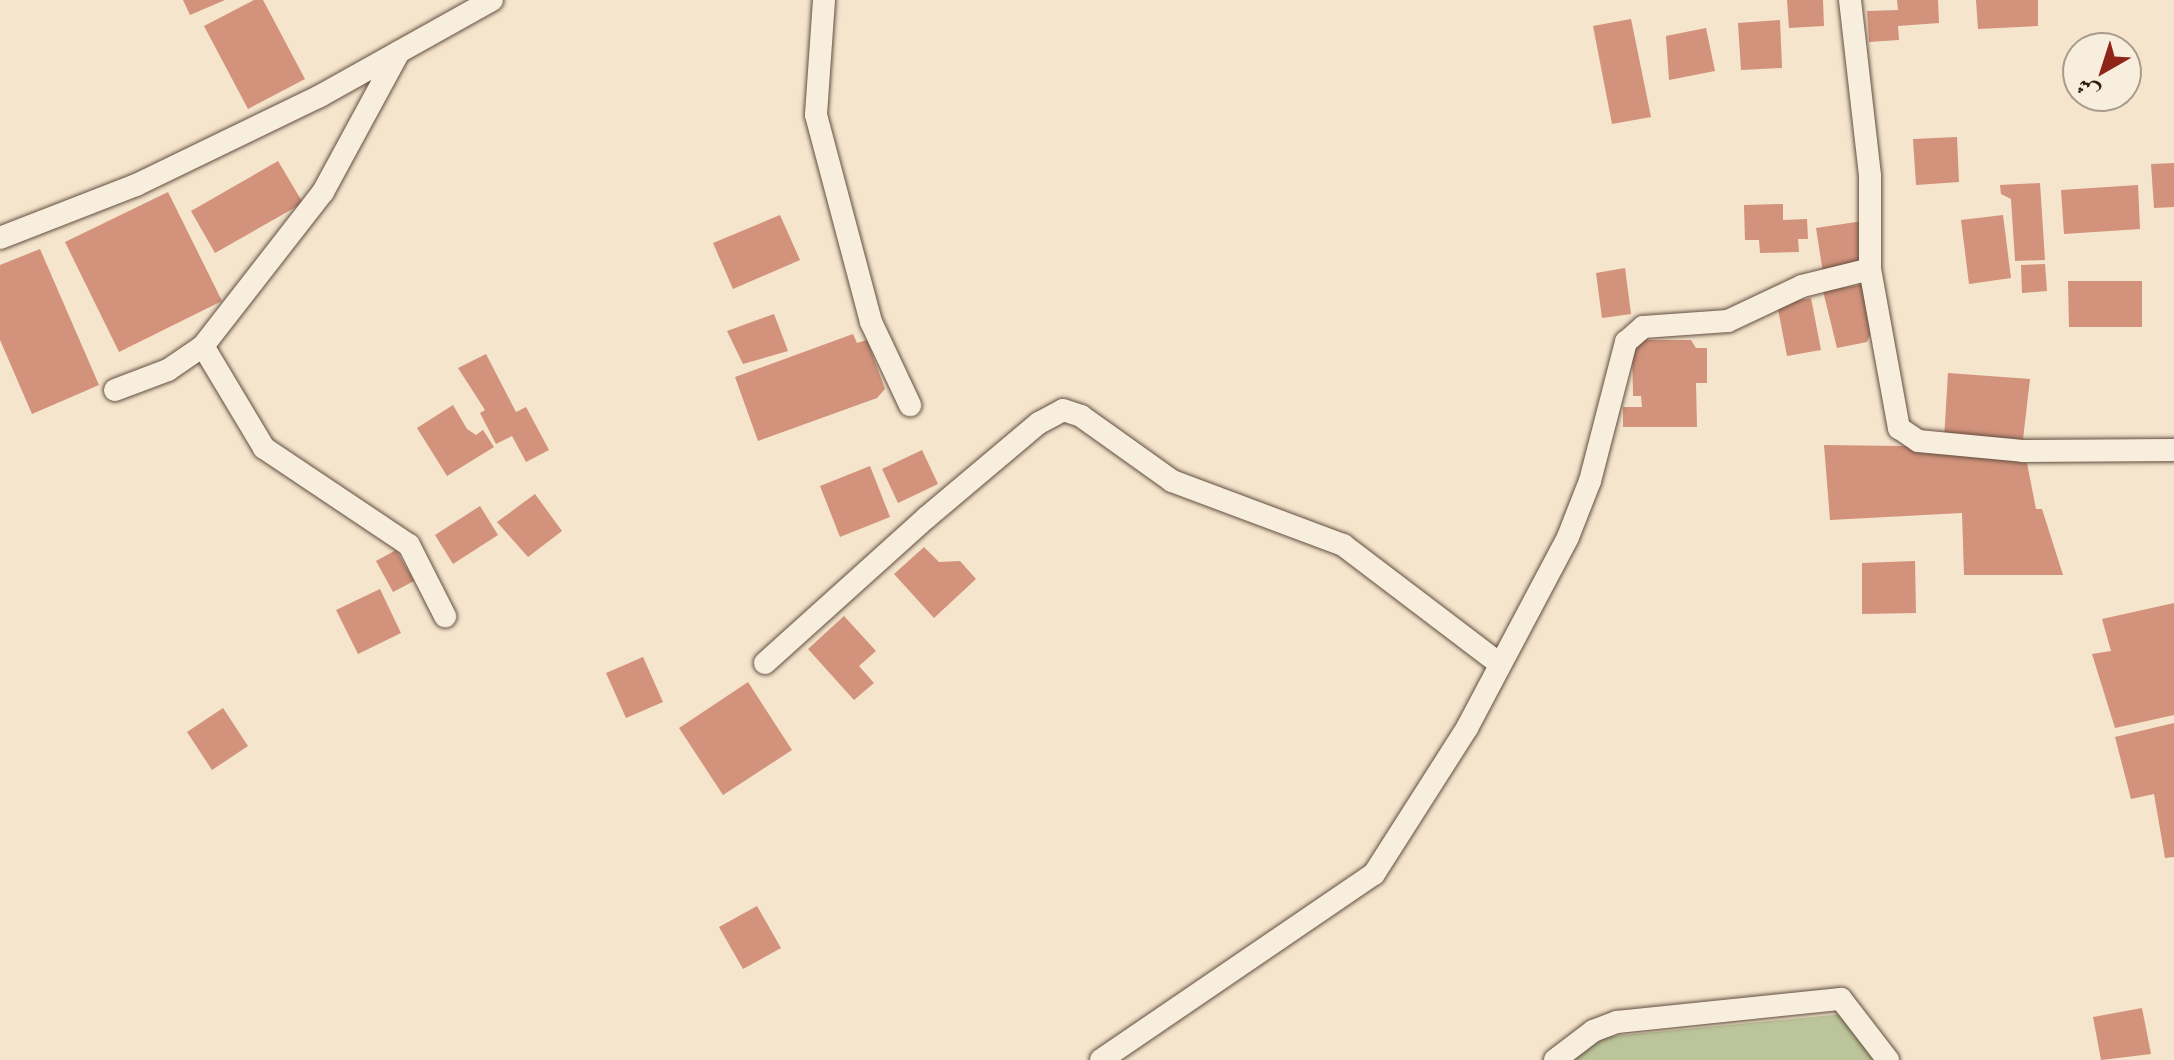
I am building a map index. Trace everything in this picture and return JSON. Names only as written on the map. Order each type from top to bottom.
[{"type":"street","points":[[0,238],[136,185],[399,52],[492,0]]},
{"type":"street","points":[[824,0],[816,115],[871,322],[910,405]]},
{"type":"street","points":[[1850,0],[1870,176],[1870,269],[1893,411],[1899,428],[1918,441],[2023,451],[2174,450]]},
{"type":"street","points":[[115,390],[168,370],[203,346],[323,192],[399,52]]},
{"type":"street","points":[[1101,1060],[1374,874],[1500,664],[1590,481],[1626,342],[1643,327],[1728,321],[1802,286],[1870,269]]},
{"type":"street","points":[[203,346],[264,448],[303,478],[378,518],[409,545],[445,616]]},
{"type":"street","points":[[765,663],[926,518],[1045,418],[1063,410],[1081,416],[1172,481],[1343,545],[1500,664]]},
{"type":"street","points":[[1555,1060],[1593,1031],[1617,1022],[1841,999],[1888,1060]]},
{"type":"green space","points":[[1843,1014],[1873,1060],[1573,1060],[1604,1037]]},
{"type":"building","points":[[183,0],[225,0],[190,15]]},
{"type":"building","points":[[254,0],[263,0],[305,79],[248,109],[204,26]]},
{"type":"building","points":[[1787,0],[1823,0],[1824,26],[1789,28]]},
{"type":"building","points":[[1897,0],[1938,0],[1939,23],[1898,26],[1899,40],[1869,42],[1867,11],[1898,10]]},
{"type":"building","points":[[1976,0],[2038,0],[2038,26],[1978,29]]},
{"type":"building","points":[[1631,19],[1651,117],[1612,124],[1593,26]]},
{"type":"building","points":[[1780,20],[1782,68],[1741,70],[1738,23]]},
{"type":"building","points":[[1706,28],[1715,71],[1669,80],[1666,36]]},
{"type":"building","points":[[1957,137],[1959,182],[1916,185],[1913,139]]},
{"type":"building","points":[[278,161],[303,203],[215,253],[191,211]]},
{"type":"building","points":[[2174,163],[2174,207],[2154,208],[2151,164]]},
{"type":"building","points":[[2040,183],[2045,260],[2015,261],[2011,199],[2001,194],[2000,185]]},
{"type":"building","points":[[2138,185],[2140,229],[2064,234],[2061,190]]},
{"type":"building","points":[[168,192],[222,301],[119,352],[65,242]]},
{"type":"building","points":[[1783,204],[1783,220],[1807,219],[1808,239],[1798,239],[1799,252],[1760,253],[1759,240],[1745,240],[1744,205]]},
{"type":"building","points":[[780,215],[800,260],[733,289],[713,243]]},
{"type":"building","points":[[2003,215],[2011,278],[1969,284],[1961,220]]},
{"type":"building","points":[[1863,221],[1870,266],[1823,273],[1816,228]]},
{"type":"building","points":[[40,249],[99,385],[32,414],[0,340],[0,265]]},
{"type":"building","points":[[2045,264],[2047,291],[2022,293],[2021,265]]},
{"type":"building","points":[[1625,268],[1631,314],[1602,318],[1596,273]]},
{"type":"building","points":[[2068,281],[2142,281],[2142,327],[2069,327]]},
{"type":"building","points":[[1866,284],[1873,328],[1867,342],[1837,348],[1823,291]]},
{"type":"building","points":[[1811,298],[1821,350],[1787,356],[1777,304]]},
{"type":"building","points":[[774,314],[788,351],[743,364],[727,331]]},
{"type":"building","points":[[853,334],[857,343],[867,340],[885,389],[877,398],[758,441],[735,377]]},
{"type":"building","points":[[1632,340],[1691,340],[1696,348],[1707,348],[1707,383],[1696,383],[1697,427],[1623,427],[1623,407],[1642,407],[1641,396],[1633,396]]},
{"type":"building","points":[[486,354],[516,412],[526,407],[549,450],[526,462],[512,436],[496,444],[480,413],[485,410],[458,368]]},
{"type":"building","points":[[1948,373],[2030,379],[2022,448],[1944,440]]},
{"type":"building","points":[[453,405],[467,429],[476,435],[483,430],[494,447],[447,476],[417,428]]},
{"type":"building","points":[[1824,445],[1904,446],[2027,463],[2036,509],[2042,509],[2063,575],[1964,575],[1962,513],[1830,520]]},
{"type":"building","points":[[922,450],[938,484],[898,503],[882,469]]},
{"type":"building","points":[[870,466],[890,517],[840,537],[820,486]]},
{"type":"building","points":[[535,494],[562,531],[528,557],[497,522]]},
{"type":"building","points":[[480,506],[498,535],[453,564],[435,535]]},
{"type":"building","points":[[924,547],[939,562],[960,561],[976,579],[934,618],[894,574]]},
{"type":"building","points":[[396,550],[414,581],[393,592],[376,561]]},
{"type":"building","points":[[1915,561],[1916,613],[1862,614],[1862,563]]},
{"type":"building","points":[[380,589],[401,633],[358,654],[336,610]]},
{"type":"building","points":[[2174,603],[2174,715],[2115,728],[2092,654],[2111,651],[2102,619]]},
{"type":"building","points":[[844,616],[876,651],[859,666],[874,683],[854,700],[808,649]]},
{"type":"building","points":[[643,657],[663,702],[626,718],[606,673]]},
{"type":"building","points":[[748,682],[792,750],[723,795],[679,728]]},
{"type":"building","points":[[223,708],[248,746],[212,770],[187,732]]},
{"type":"building","points":[[2174,723],[2174,857],[2165,858],[2154,794],[2131,799],[2115,737]]},
{"type":"building","points":[[757,906],[781,948],[743,969],[719,927]]},
{"type":"building","points":[[2142,1008],[2151,1054],[2101,1060],[2093,1017]]}]
